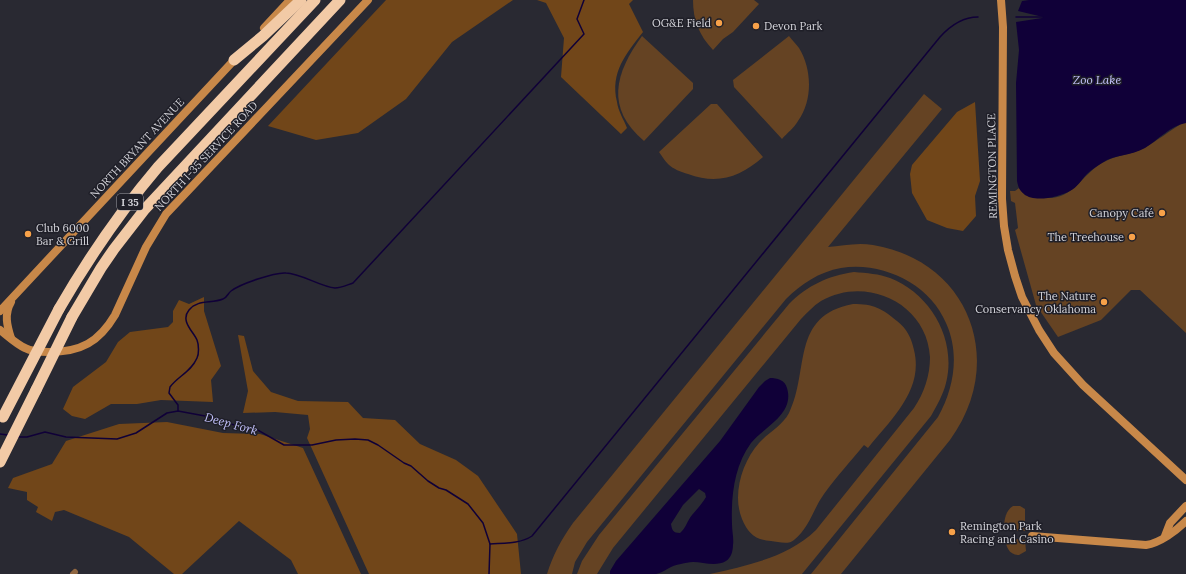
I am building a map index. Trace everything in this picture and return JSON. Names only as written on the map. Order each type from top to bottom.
[{"type":"highway","points":[[234,60],[263,36],[301,0]]},
{"type":"highway","name":"I 35","points":[[1,421],[59,309],[104,236],[158,167],[315,0]]},
{"type":"highway","name":"I 35","points":[[0,462],[72,317],[105,261],[145,209],[340,0]]},
{"type":"main road","name":"NORTH BRYANT AVENUE","points":[[0,311],[290,0]]},
{"type":"main road","name":"NORTH I-35 SERVICE ROAD","points":[[0,330],[19,345],[32,351],[61,352],[80,348],[97,338],[109,325],[115,315],[146,247],[166,214],[368,0]]},
{"type":"main road","name":"REMINGTON PLACE","points":[[1001,0],[1003,27],[1002,214],[1011,262],[1022,297],[1047,343],[1068,369],[1083,385],[1186,480]]},
{"type":"main road","points":[[11,338],[7,324],[7,313],[10,304],[18,292]]},
{"type":"main road","points":[[1165,536],[1170,523],[1186,506]]},
{"type":"main road","points":[[1032,536],[1146,545],[1156,542],[1178,530],[1186,521]]},
{"type":"shaded area","points":[[386,0],[513,0],[452,42],[406,99],[358,133],[316,140],[268,126]]},
{"type":"shaded area","points":[[537,0],[633,0],[629,4],[643,32],[625,56],[618,72],[615,91],[620,112],[627,128],[621,134],[561,77],[564,38],[546,3]]},
{"type":"shaded area","name":"OG&E Field","points":[[693,0],[754,0],[759,4],[733,32],[723,39],[713,50],[704,39],[698,27],[694,14]]},
{"type":"shaded area","points":[[642,36],[693,83],[693,89],[644,141],[632,129],[623,116],[619,103],[618,90],[620,77],[625,63]]},
{"type":"shaded area","points":[[789,36],[799,48],[803,56],[809,84],[803,113],[795,126],[782,139],[734,87],[733,80]]},
{"type":"shaded area","points":[[924,94],[942,109],[828,247],[867,244],[906,255],[934,271],[955,293],[969,319],[976,348],[976,379],[967,410],[950,440],[841,574],[811,574],[938,417],[948,394],[954,359],[950,335],[939,309],[929,297],[917,287],[903,278],[872,268],[841,268],[825,272],[798,288],[786,299],[587,542],[575,562],[572,574],[547,574],[558,548],[573,523]]},
{"type":"shaded area","points":[[975,102],[980,181],[975,196],[976,216],[963,231],[947,228],[927,220],[912,193],[910,174],[912,165],[957,112]]},
{"type":"shaded area","points":[[711,104],[717,104],[763,157],[746,170],[719,179],[699,177],[677,170],[668,164],[659,152]]},
{"type":"shaded area","points":[[1183,123],[1186,123],[1186,333],[1140,290],[1131,290],[1101,320],[1058,337],[1036,305],[1015,230],[1018,228],[1015,203],[1011,201],[1010,191],[1015,191],[1019,188],[1025,195],[1049,198],[1060,196],[1074,188],[1097,166],[1113,158],[1144,148]]},
{"type":"shaded area","points":[[854,272],[868,273],[890,278],[905,285],[918,295],[929,307],[938,320],[948,351],[946,383],[942,396],[931,416],[802,574],[710,574],[753,564],[780,554],[805,540],[816,530],[918,402],[926,384],[929,371],[930,357],[926,338],[918,322],[906,309],[891,299],[874,293],[857,291],[838,294],[815,305],[801,319],[613,548],[597,574],[577,574],[582,561],[599,535],[789,304],[796,297],[819,282]]},
{"type":"shaded area","points":[[204,297],[204,311],[221,366],[211,380],[213,402],[161,400],[137,404],[111,404],[85,419],[72,416],[63,409],[73,387],[106,362],[118,342],[130,332],[168,327],[173,322],[173,311],[179,300],[189,304]]},
{"type":"shaded area","points":[[853,304],[872,306],[882,310],[906,330],[913,345],[916,365],[910,391],[895,415],[868,448],[864,445],[839,475],[820,500],[808,524],[792,542],[786,543],[756,537],[747,528],[739,510],[738,500],[740,479],[744,469],[759,443],[783,422],[789,413],[799,380],[805,347],[811,332],[819,320],[833,310]]},
{"type":"shaded area","points":[[238,335],[244,336],[253,371],[271,392],[298,401],[348,402],[363,418],[395,420],[420,444],[456,460],[478,476],[517,534],[521,574],[369,574],[307,438],[310,429],[308,415],[275,412],[243,413],[248,391]]},
{"type":"shaded area","points":[[167,422],[223,433],[260,434],[303,448],[361,574],[298,574],[291,560],[239,521],[182,574],[174,574],[129,537],[64,510],[55,512],[52,521],[36,512],[38,507],[27,500],[27,492],[8,488],[13,478],[52,464],[66,441],[119,424]]},
{"type":"shaded area","points":[[1013,506],[1020,506],[1025,509],[1025,531],[1004,530],[1007,513]]},
{"type":"shaded area","points":[[1005,538],[1025,540],[1026,551],[1019,555],[1013,554],[1007,547]]},
{"type":"water","name":"Zoo Lake","points":[[1186,0],[1186,123],[1169,130],[1140,151],[1107,160],[1094,168],[1073,190],[1053,197],[1040,199],[1028,197],[1024,194],[1019,188],[1017,181],[1016,83],[1019,50],[1016,22],[1043,17],[1018,11],[1022,1]]},
{"type":"water","points":[[770,378],[783,381],[787,388],[787,405],[783,413],[751,443],[745,452],[737,472],[732,503],[733,543],[732,552],[729,558],[718,564],[693,562],[677,565],[656,574],[610,574],[610,571],[616,561],[720,441],[765,381]],"holes":[[[699,489],[705,493],[706,497],[690,517],[682,531],[680,533],[674,532],[671,524],[683,505]]]},
{"type":"waterway","points":[[178,411],[178,405],[169,393],[170,387],[191,367],[197,358],[198,352],[197,340],[188,326],[186,318],[189,310],[196,304],[224,298],[235,288],[249,282],[281,273],[298,275],[335,288],[353,283],[584,34],[577,19],[584,0]]},
{"type":"waterway","points":[[490,544],[517,542],[532,536],[940,37],[948,29],[962,20],[978,17]]},
{"type":"waterway","points":[[1016,17],[1043,17]]},
{"type":"waterway","name":"Deep Fork","points":[[18,437],[27,437],[45,432],[66,437],[117,439],[136,433],[167,413],[178,411],[205,416],[241,427],[254,428],[284,445],[312,445],[336,440],[368,440],[411,466],[428,481],[468,504],[483,523],[490,544],[489,574]]},
{"type":"waterway","name":"Deep Fork","points":[[0,434],[8,435]]},
{"type":"place","name":"OG&E Field","points":[[719,23]]},
{"type":"place","name":"Devon Park","points":[[756,26]]},
{"type":"place","name":"Canopy Café","points":[[1162,213]]},
{"type":"place","name":"Club 6000 Bar & Grill","points":[[28,234]]},
{"type":"place","name":"The Treehouse","points":[[1132,237]]},
{"type":"place","name":"The Nature Conservancy Oklahoma","points":[[1104,302]]},
{"type":"place","name":"Remington Park Racing and Casino","points":[[952,532]]}]
